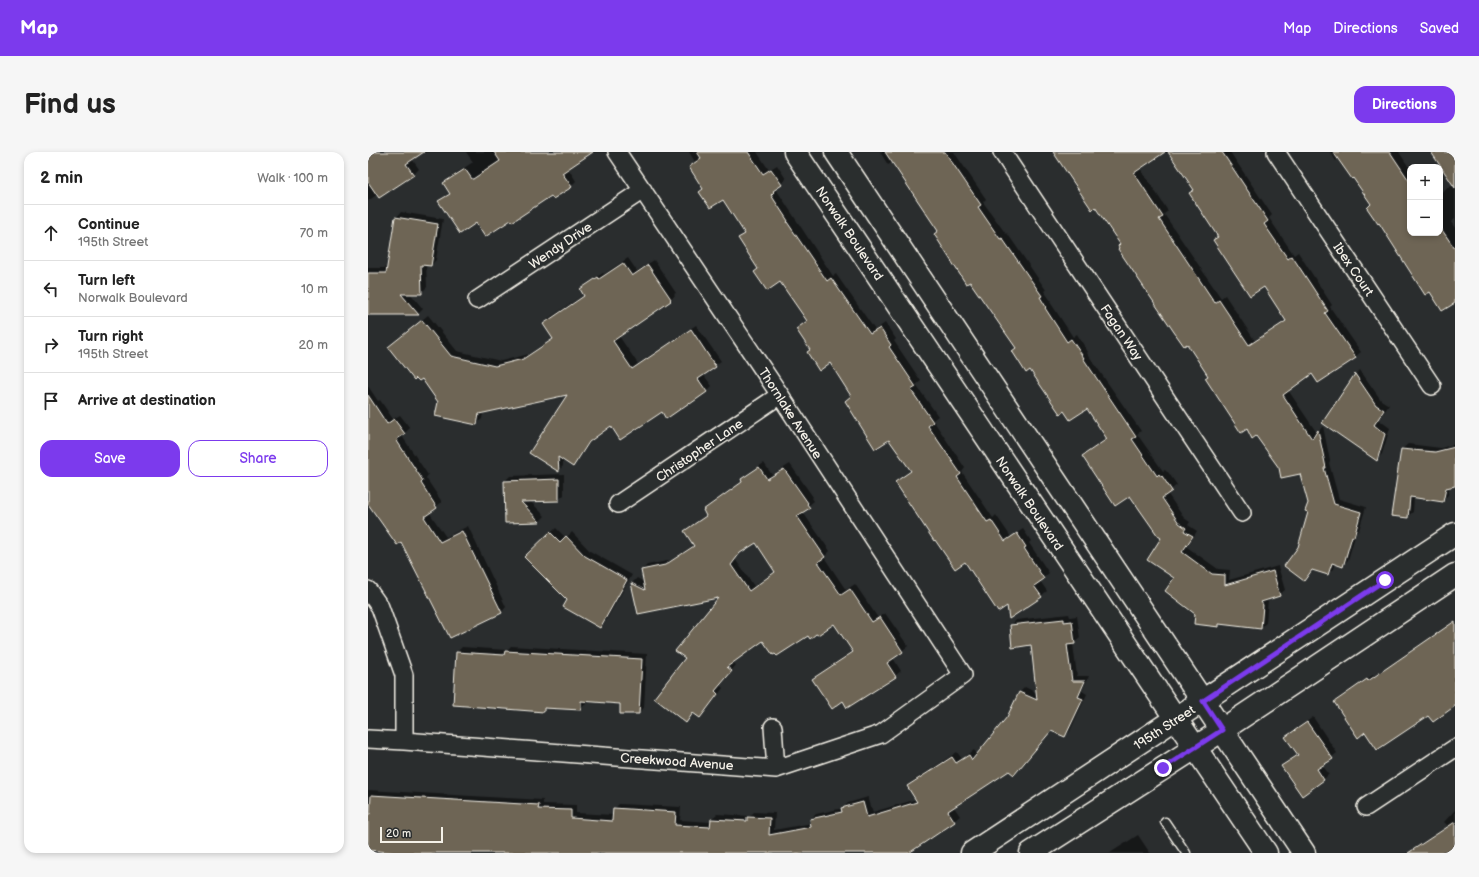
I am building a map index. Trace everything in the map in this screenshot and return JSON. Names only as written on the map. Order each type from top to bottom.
[{"type":"main road","name":"Norwalk Boulevard","points":[[795,152],[1266,853]]},
{"type":"main road","points":[[836,152],[1304,853]]},
{"type":"main road","name":"195th Street","points":[[972,853],[1455,534]]},
{"type":"main road","points":[[1031,853],[1195,748],[1455,575]]},
{"type":"street","name":"Thornlake Avenue","points":[[617,152],[780,395],[963,675]]},
{"type":"street","name":"Fagan Way","points":[[1002,152],[1242,513]]},
{"type":"street","name":"Ibex Court","points":[[1276,152],[1432,386]]},
{"type":"street","name":"Wendy Drive","points":[[478,300],[643,190]]},
{"type":"street","name":"Christopher Lane","points":[[618,504],[780,395]]},
{"type":"street","points":[[368,590],[380,607],[404,675],[404,741]]},
{"type":"street","name":"Creekwood Avenue","points":[[368,739],[776,769],[881,734],[963,675]]},
{"type":"street","points":[[773,727],[776,769]]},
{"type":"street","points":[[1366,807],[1455,748]]},
{"type":"lane","points":[[1165,822],[1186,853]]},
{"type":"building","points":[[368,152],[424,152],[406,164],[414,175],[379,198],[368,182]]},
{"type":"building","points":[[494,152],[593,152],[562,173],[572,187],[553,199],[551,196],[512,222],[511,220],[485,237],[476,223],[460,234],[438,201],[450,194],[443,183],[465,169],[473,179],[500,161]]},
{"type":"building","points":[[697,152],[748,152],[763,174],[771,169],[782,185],[773,191],[774,192],[771,195],[788,221],[787,222],[827,281],[831,278],[870,334],[880,328],[891,345],[889,347],[916,387],[911,390],[933,422],[928,426],[961,474],[957,477],[987,522],[991,520],[1005,541],[1017,533],[1026,547],[1024,548],[1044,579],[1034,586],[1042,597],[1009,619],[1007,606],[998,612],[965,562],[955,569],[935,540],[934,541],[895,482],[911,471],[889,440],[875,449],[845,401],[851,396],[830,363],[819,371],[807,352],[810,350],[796,329],[807,321],[780,282],[767,291],[754,272],[758,269],[738,238],[745,234],[723,200],[710,208],[699,192],[703,189],[689,167],[701,158]]},
{"type":"building","points":[[885,152],[945,152],[981,205],[978,207],[1000,239],[1002,238],[1042,296],[1040,297],[1046,307],[1045,308],[1067,342],[1071,339],[1136,437],[1132,439],[1157,476],[1159,474],[1161,477],[1162,476],[1172,491],[1162,498],[1179,523],[1186,528],[1184,531],[1193,536],[1182,552],[1212,574],[1225,575],[1225,585],[1273,571],[1280,596],[1261,602],[1263,605],[1261,629],[1219,624],[1219,627],[1194,624],[1195,614],[1165,591],[1174,578],[1147,560],[1161,538],[1158,536],[1130,496],[1115,506],[1082,456],[1107,439],[1087,409],[1070,420],[1064,411],[1060,414],[1030,370],[1026,373],[1012,351],[1016,348],[970,282],[966,284],[934,234],[938,231]]},
{"type":"building","points":[[1053,152],[1165,152],[1134,173],[1163,217],[1159,219],[1215,303],[1219,300],[1249,345],[1286,321],[1264,287],[1250,296],[1213,240],[1218,237],[1189,193],[1194,190],[1168,152],[1222,152],[1268,221],[1264,224],[1288,259],[1292,256],[1328,311],[1325,313],[1356,358],[1318,383],[1312,374],[1283,395],[1312,439],[1318,430],[1326,468],[1324,468],[1334,504],[1361,512],[1343,567],[1332,563],[1328,575],[1312,570],[1304,581],[1284,566],[1298,547],[1308,512],[1305,511],[1308,503],[1300,474],[1281,478],[1279,468],[1256,436],[1252,439],[1247,429],[1241,433],[1205,378],[1208,376],[1187,344],[1184,346],[1174,332],[1118,249],[1120,244],[1095,207],[1092,210]]},
{"type":"building","points":[[1333,152],[1390,152],[1407,178],[1407,236],[1443,236],[1443,231],[1455,249],[1455,303],[1442,311],[1430,292],[1425,295],[1379,223],[1378,224],[1367,208],[1371,204],[1353,178],[1352,179]]},
{"type":"building","points":[[1431,152],[1455,152],[1455,188],[1443,170],[1443,164],[1439,164]]},
{"type":"building","points":[[395,217],[438,224],[431,266],[421,265],[422,294],[401,294],[419,315],[368,315],[368,273],[386,273]]},
{"type":"building","points":[[623,263],[632,276],[648,265],[671,299],[671,301],[613,341],[632,369],[691,329],[716,367],[698,379],[707,392],[690,404],[689,403],[666,419],[662,412],[620,440],[611,426],[589,442],[573,467],[558,457],[559,472],[529,453],[567,395],[479,414],[477,425],[435,416],[438,402],[422,379],[419,381],[416,378],[414,380],[388,347],[422,320],[451,356],[495,366],[523,359],[553,339],[543,324],[584,296],[580,289],[598,277],[599,279]]},
{"type":"building","points":[[1355,374],[1376,405],[1384,410],[1374,425],[1385,434],[1377,461],[1322,423]]},
{"type":"building","points":[[368,395],[387,424],[394,419],[405,434],[397,439],[397,441],[423,481],[421,483],[437,508],[424,517],[440,542],[462,531],[502,613],[450,638],[401,542],[397,545],[368,504]]},
{"type":"building","points":[[1455,447],[1455,486],[1446,488],[1443,502],[1410,497],[1408,518],[1391,516],[1401,449],[1435,452]]},
{"type":"building","points":[[759,467],[767,479],[784,469],[810,508],[797,516],[825,557],[818,562],[841,595],[850,589],[872,622],[880,617],[903,652],[887,663],[896,677],[847,708],[843,701],[832,709],[812,679],[853,652],[834,624],[810,639],[808,636],[777,656],[775,654],[773,655],[763,641],[727,667],[732,671],[715,691],[718,694],[700,718],[693,713],[686,723],[654,698],[685,658],[675,651],[718,598],[638,614],[631,583],[645,590],[641,570],[665,565],[694,546],[684,531],[706,516],[703,510],[742,482],[741,479]],"holes":[[[756,543],[775,572],[749,591],[731,565],[740,553]]]},
{"type":"building","points":[[559,479],[559,501],[521,502],[540,522],[505,523],[504,481]]},
{"type":"building","points":[[550,532],[560,542],[566,536],[585,556],[627,580],[600,628],[563,607],[567,600],[524,557]]},
{"type":"building","points":[[1064,619],[1064,622],[1072,621],[1075,644],[1067,645],[1072,681],[1085,681],[1078,697],[1083,699],[1065,737],[1051,731],[1014,775],[1009,771],[948,811],[955,822],[909,853],[398,853],[368,850],[368,814],[370,814],[371,795],[539,805],[538,809],[571,810],[571,818],[612,821],[613,808],[676,812],[675,825],[710,827],[711,819],[747,821],[747,817],[770,818],[769,835],[811,827],[810,819],[842,812],[841,808],[863,802],[867,817],[917,802],[907,786],[952,757],[956,763],[969,755],[972,760],[1007,717],[1019,692],[1037,700],[1031,645],[1012,648],[1010,625]]},
{"type":"building","points":[[1455,621],[1455,706],[1433,722],[1428,716],[1377,750],[1365,732],[1358,738],[1334,702],[1367,679],[1368,681]]},
{"type":"building","points":[[505,651],[642,659],[639,714],[620,714],[620,704],[581,701],[581,710],[544,708],[544,712],[453,705],[456,652],[504,655]]},
{"type":"building","points":[[1307,722],[1333,759],[1317,769],[1324,780],[1302,796],[1281,766],[1298,755],[1285,737]]},
{"type":"building","points":[[1455,822],[1455,853],[1408,853]]},
{"type":"route","points":[[1163,768],[1222,730],[1203,701],[1385,580]]}]
